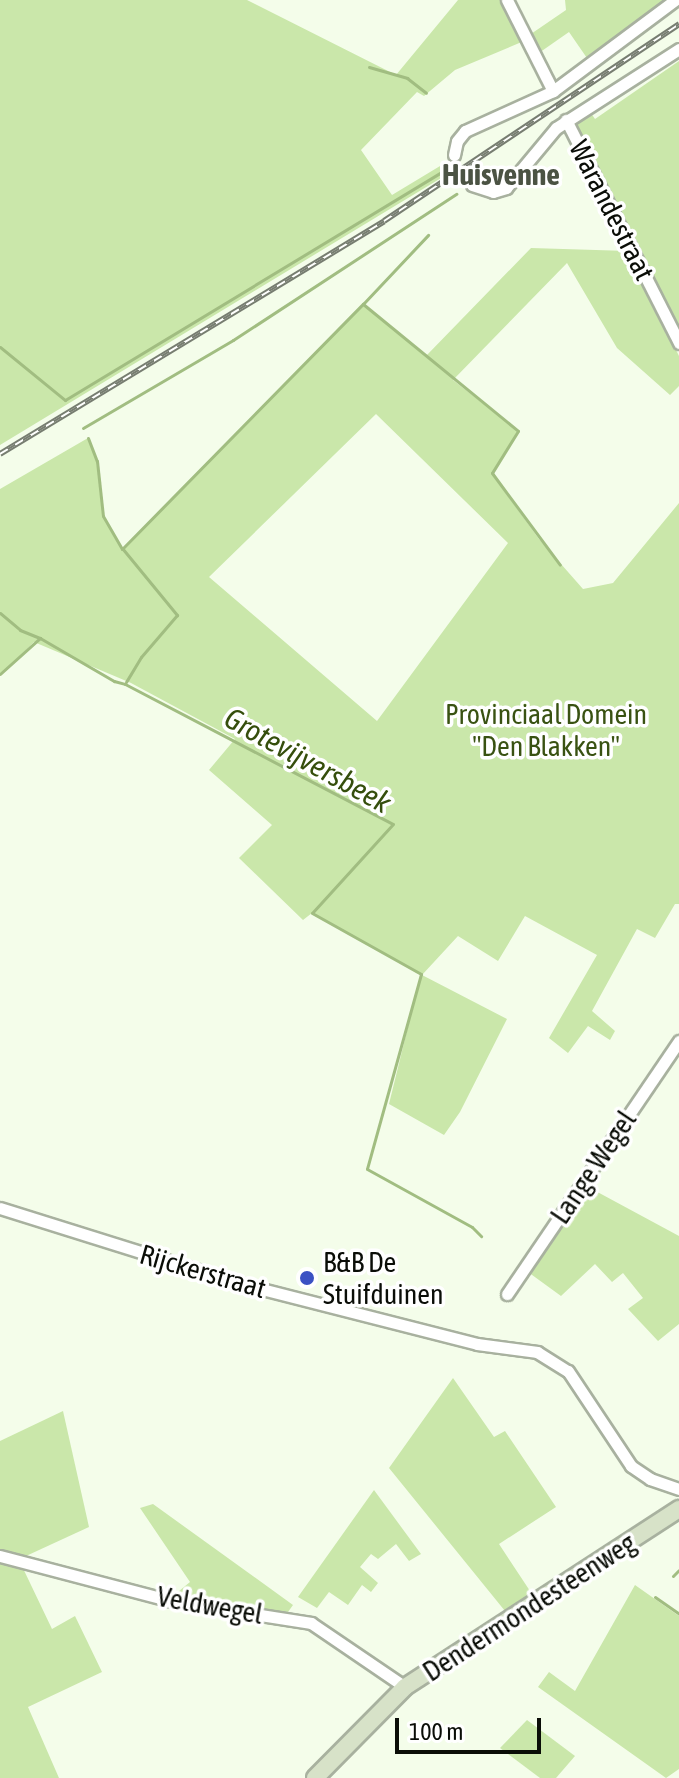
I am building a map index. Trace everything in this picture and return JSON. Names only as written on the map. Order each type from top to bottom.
[{"type":"main road","name":"Dendermondesteenweg","points":[[315,1778],[405,1687],[679,1509]]},
{"type":"street","points":[[507,0],[553,91]]},
{"type":"street","points":[[454,155],[457,141],[465,131],[553,91],[675,0]]},
{"type":"street","points":[[472,185],[486,191],[506,188],[566,120],[679,49]]},
{"type":"street","name":"Warandestraat","points":[[566,120],[679,343]]},
{"type":"street","name":"Lange Wegel","points":[[507,1294],[679,1041]]},
{"type":"street","name":"Rijckerstraat","points":[[0,1208],[242,1284],[477,1344],[537,1352],[568,1371],[631,1466],[650,1479],[679,1489]]},
{"type":"street","name":"Veldwegel","points":[[0,1556],[171,1601],[311,1623],[405,1687]]},
{"type":"green space","points":[[0,0],[247,0],[396,75],[458,0],[504,0],[524,41],[455,70],[424,96],[417,92],[361,150],[392,195],[450,160],[456,169],[0,445]]},
{"type":"green space","points":[[565,0],[668,0],[589,61],[569,32],[536,55],[528,36],[566,10]]},
{"type":"green space","points":[[679,61],[679,339],[575,126],[578,116],[588,109],[595,119]]},
{"type":"green space","name":"Provinciaal Domein \"Den Blakken\"","points":[[531,248],[628,251],[679,356],[679,386],[670,395],[617,348],[567,263],[453,380],[518,431],[492,474],[539,539],[583,589],[613,583],[679,503],[679,904],[675,904],[655,938],[637,929],[592,1011],[615,1031],[610,1040],[588,1026],[568,1053],[549,1038],[597,955],[525,916],[498,961],[458,936],[422,975],[507,1019],[460,1112],[444,1135],[389,1104],[421,974],[312,913],[303,920],[239,858],[272,825],[209,770],[235,739],[131,683],[34,642],[0,675],[0,489],[88,438],[97,461],[103,516],[123,549],[363,304],[426,356]],"holes":[[[376,414],[508,543],[377,721],[209,577]]]},
{"type":"green space","points":[[590,1188],[679,1236],[679,1324],[658,1341],[628,1309],[643,1298],[623,1273],[612,1282],[595,1264],[561,1296],[528,1272]]},
{"type":"green space","points":[[453,1378],[494,1437],[505,1431],[556,1507],[499,1544],[532,1594],[505,1611],[389,1468]]},
{"type":"green space","points":[[63,1411],[89,1527],[26,1556],[0,1552],[0,1441]]},
{"type":"green space","points":[[374,1490],[421,1554],[409,1561],[396,1544],[378,1559],[371,1554],[360,1567],[378,1583],[371,1592],[362,1585],[348,1605],[329,1592],[317,1608],[298,1597]]},
{"type":"green space","points":[[153,1504],[293,1605],[288,1612],[224,1607],[173,1596],[190,1582],[140,1508]]},
{"type":"green space","points":[[0,1559],[20,1562],[52,1629],[75,1616],[102,1672],[28,1707],[59,1778],[0,1778]]},
{"type":"green space","points":[[635,1585],[679,1616],[679,1769],[666,1778],[538,1687],[549,1672],[575,1691]]},
{"type":"green space","points":[[527,1720],[575,1756],[556,1778],[540,1778],[500,1748]]},
{"type":"waterway","points":[[369,67],[407,78],[426,93]]},
{"type":"waterway","points":[[0,347],[65,400],[452,166]]},
{"type":"waterway","points":[[83,428],[233,340],[456,194]]},
{"type":"waterway","points":[[363,304],[428,235]]},
{"type":"waterway","points":[[88,438],[97,461],[103,516],[122,549],[363,304],[518,431],[492,473],[560,565]]},
{"type":"waterway","points":[[122,548],[177,615],[141,657],[126,682]]},
{"type":"waterway","name":"Grotevijversbeek","points":[[0,613],[20,630],[40,638]]},
{"type":"waterway","name":"Grotevijversbeek","points":[[0,674],[40,638],[114,681],[393,824],[312,913],[421,974],[367,1169],[472,1227],[481,1236]]},
{"type":"waterway","name":"Grotevijversbeek","points":[[673,1576],[679,1570]]},
{"type":"waterway","name":"Grotevijversbeek","points":[[655,1597],[679,1614]]},
{"type":"railway","points":[[0,454],[384,221],[679,24]]},
{"type":"place","name":"B&B De Stuifduinen","points":[[307,1278]]},
{"type":"district","name":"Huisvenne","points":[[501,174]]}]
